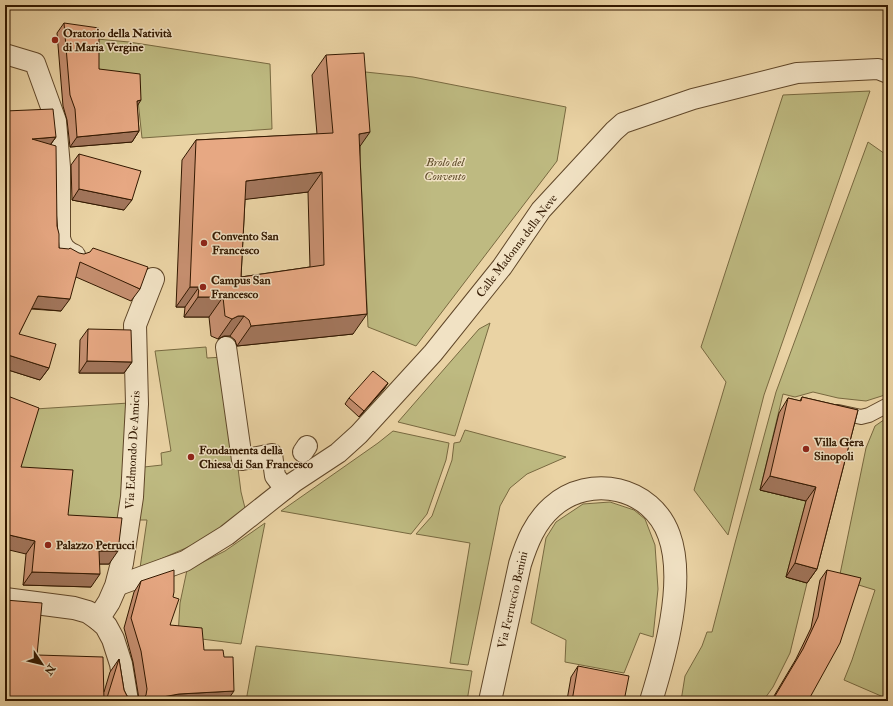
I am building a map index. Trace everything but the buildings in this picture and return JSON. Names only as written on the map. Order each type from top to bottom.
[{"type":"street","points":[[5,54],[35,63],[56,121],[60,167],[60,238],[62,246],[67,251],[75,255]]},
{"type":"street","name":"Calle Madonna della Neve","points":[[116,586],[185,561],[227,534],[280,476],[338,453],[359,434],[433,353],[502,267],[541,210],[623,123],[693,99],[797,73],[878,69],[888,73]]},
{"type":"street","name":"Via Edmondo De Amicis","points":[[98,619],[109,602],[116,586],[122,563],[132,497],[137,404],[135,326],[153,279]]},
{"type":"street","points":[[226,347],[242,460],[272,454],[280,476]]},
{"type":"street","name":"Via Ferruccio Benini","points":[[490,701],[520,564],[534,528],[552,506],[568,496],[584,490],[600,487],[628,493],[652,508],[661,520],[669,535],[673,552],[675,573],[674,602],[660,673],[651,701]]},
{"type":"street","points":[[5,599],[74,608],[88,612],[98,619],[106,626],[115,646],[121,664],[127,701]]},
{"type":"lane","points":[[825,409],[861,417],[869,415],[888,405]]},
{"type":"green space","points":[[97,39],[129,42],[270,64],[272,129],[142,138],[136,82],[96,77]]},
{"type":"green space","name":"Brolo del Convento","points":[[356,71],[413,77],[566,107],[557,161],[416,346],[368,327]]},
{"type":"green space","points":[[870,91],[764,395],[728,535],[694,490],[726,382],[701,347],[783,95]]},
{"type":"green space","points":[[868,142],[888,156],[888,394],[866,401],[838,398],[813,392],[795,397],[783,394],[760,490],[806,501],[786,577],[807,583],[790,653],[773,687],[763,701],[681,701],[685,676],[702,646],[707,632],[712,632],[776,392]]},
{"type":"green space","points":[[490,323],[455,436],[398,422],[479,329]]},
{"type":"green space","points":[[206,347],[207,358],[224,357],[241,492],[246,512],[218,534],[140,568],[147,520],[137,520],[144,467],[162,465],[161,453],[171,451],[155,351]]},
{"type":"green space","points":[[129,403],[119,526],[59,528],[11,472],[35,409]]},
{"type":"green space","points":[[888,417],[888,699],[844,680],[875,590],[839,579],[866,448],[875,426]]},
{"type":"green space","points":[[465,430],[566,457],[527,474],[510,488],[500,506],[468,665],[450,663],[470,543],[416,534],[432,516],[452,460],[454,443],[460,442]]},
{"type":"green space","points":[[393,431],[449,443],[446,460],[427,514],[411,534],[281,511],[378,443]]},
{"type":"green space","points":[[610,502],[634,510],[645,519],[655,545],[658,589],[653,637],[640,633],[624,673],[565,662],[566,640],[531,623],[546,538],[556,522],[583,504]]},
{"type":"green space","points":[[265,523],[241,644],[178,636],[180,603],[187,570],[225,551]]},
{"type":"green space","points":[[256,646],[472,671],[467,701],[246,701]]},
{"type":"place","name":"Oratorio della Natività di Maria Vergine","points":[[55,40]]},
{"type":"place","name":"Convento San Francesco","points":[[204,243]]},
{"type":"place","name":"Campus San Francesco","points":[[203,287]]},
{"type":"place","name":"Villa Gera Sinopoli","points":[[806,449]]},
{"type":"place","name":"Fondamenta della Chiesa di San Francesco","points":[[191,457]]},
{"type":"place","name":"Palazzo Petrucci","points":[[48,545]]}]
